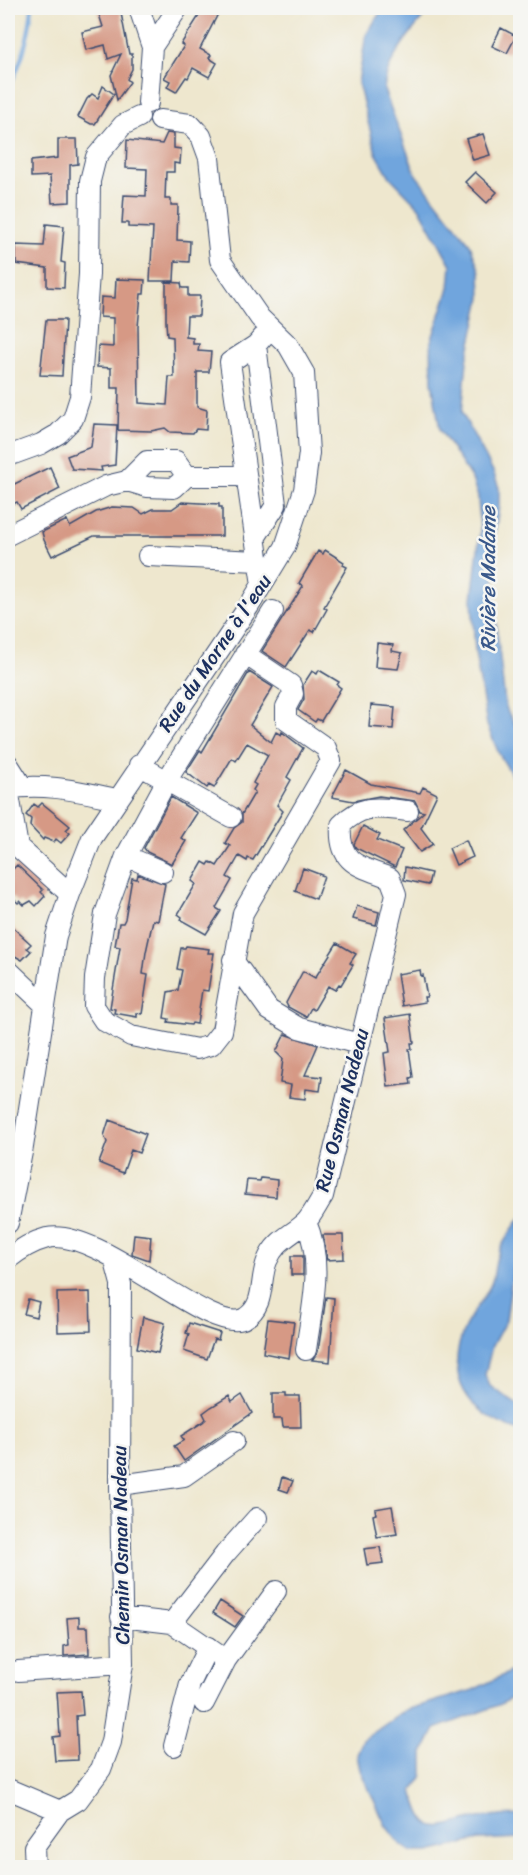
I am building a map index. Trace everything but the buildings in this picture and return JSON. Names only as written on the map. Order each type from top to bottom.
[{"type":"street","points":[[8,456],[40,444],[58,434],[73,419],[80,397],[89,274],[89,204],[96,157],[123,125],[144,110],[152,47],[139,8]]},
{"type":"street","points":[[152,47],[178,8]]},
{"type":"street","name":"Rue du Morne à l'eau","points":[[8,1221],[56,936],[70,894],[92,838],[285,548],[304,490],[309,453],[304,373],[288,345],[270,328],[239,291],[220,260],[209,158],[201,136],[190,124],[160,120],[150,126],[143,123],[144,110]]},
{"type":"street","points":[[262,585],[230,362],[256,345],[270,328]]},
{"type":"street","points":[[255,538],[276,505],[256,345]]},
{"type":"street","points":[[127,481],[147,461],[176,461],[187,476]]},
{"type":"street","points":[[8,535],[105,486],[127,481],[147,487],[174,488],[187,476],[246,476]]},
{"type":"street","points":[[148,556],[258,561]]},
{"type":"street","points":[[245,654],[291,685],[293,693],[286,707],[286,720],[326,748],[331,761],[243,913],[222,1031],[211,1045],[197,1050],[131,1036],[104,1021],[94,1006],[95,978],[105,914],[126,856],[167,780],[245,654],[273,611]]},
{"type":"street","points":[[8,764],[18,847],[70,894]]},
{"type":"street","points":[[139,765],[231,817]]},
{"type":"street","points":[[12,788],[74,790],[117,799]]},
{"type":"street","name":"Rue Osman Nadeau","points":[[8,1259],[19,1250],[49,1238],[76,1240],[114,1258],[220,1319],[243,1319],[256,1309],[267,1262],[277,1243],[306,1222],[323,1196],[396,894],[390,879],[353,863],[343,852],[340,842],[341,825],[354,812],[379,808],[408,811]]},
{"type":"street","points":[[126,856],[163,872]]},
{"type":"street","points":[[233,960],[269,1010],[299,1028],[359,1044]]},
{"type":"street","points":[[8,970],[45,1005]]},
{"type":"street","points":[[306,1222],[315,1241],[317,1270],[306,1350]]},
{"type":"street","name":"Chemin Osman Nadeau","points":[[34,1868],[34,1847],[60,1811],[78,1800],[100,1769],[111,1742],[123,1664],[120,1485],[121,1284],[114,1258]]},
{"type":"street","points":[[120,1485],[183,1476],[234,1442]]},
{"type":"street","points":[[172,1623],[225,1554],[258,1518]]},
{"type":"street","points":[[204,1703],[226,1660],[276,1591]]},
{"type":"street","points":[[121,1617],[172,1623],[226,1660]]},
{"type":"street","points":[[174,1746],[183,1702],[208,1647]]},
{"type":"street","points":[[18,1671],[123,1664]]},
{"type":"street","points":[[8,1789],[60,1811]]},
{"type":"water","name":"Rivière Madame","points":[[383,8],[431,8],[408,36],[395,57],[389,68],[384,90],[416,175],[470,244],[480,272],[481,298],[467,361],[462,413],[493,471],[499,488],[494,539],[495,612],[505,703],[508,713],[520,732],[520,788],[499,754],[487,725],[475,652],[472,599],[480,532],[478,497],[472,479],[440,430],[432,382],[431,342],[449,288],[451,265],[419,207],[390,177],[376,153],[358,83],[366,35]]},
{"type":"water","points":[[520,1218],[520,1250],[513,1271],[506,1320],[492,1346],[485,1375],[490,1386],[520,1407],[520,1431],[486,1415],[474,1404],[464,1391],[457,1360],[460,1342],[467,1323],[489,1289],[499,1252]]},
{"type":"water","points":[[520,1667],[520,1693],[501,1704],[435,1729],[423,1753],[423,1776],[413,1790],[422,1816],[427,1823],[433,1826],[485,1817],[520,1815],[520,1838],[479,1840],[429,1852],[412,1852],[400,1844],[386,1826],[360,1770],[357,1755],[363,1740],[406,1710],[473,1690]]},
{"type":"waterway","points":[[8,88],[24,49],[32,8]]}]
